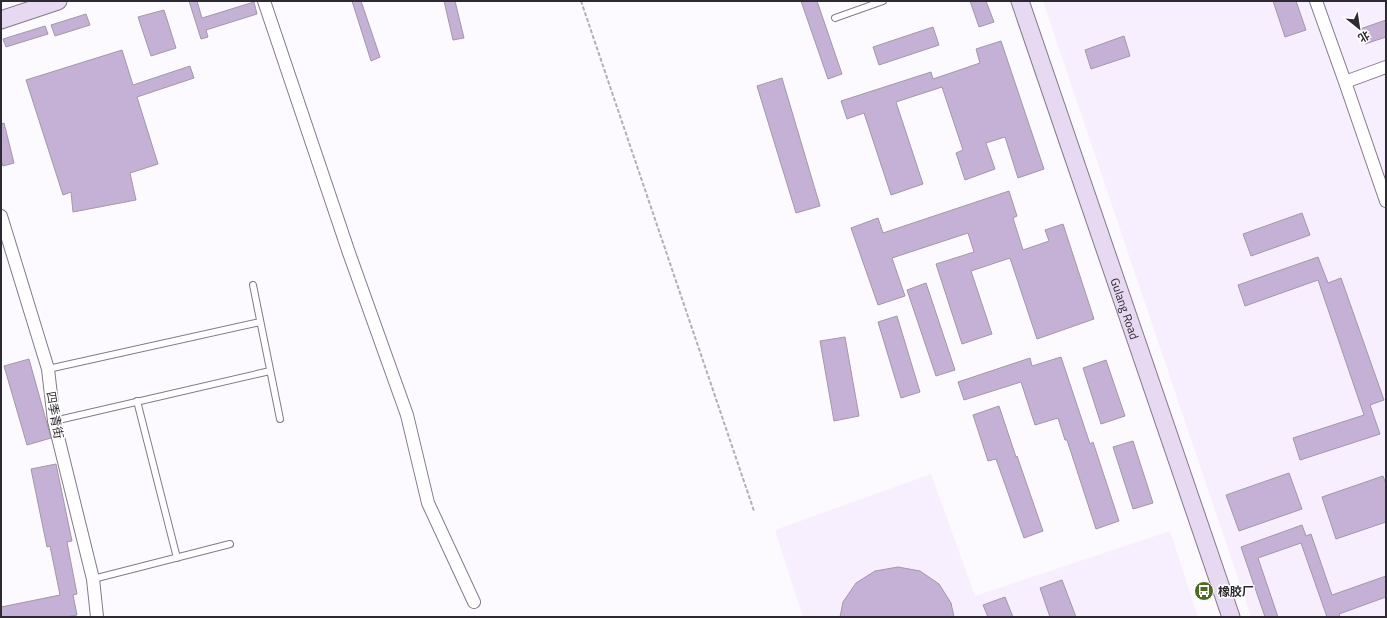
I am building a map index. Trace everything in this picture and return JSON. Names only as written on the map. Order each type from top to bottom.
[{"type":"main road","name":"Gulang Road","points":[[1020,1],[1232,616]]},
{"type":"main road","points":[[1,20],[53,2]]},
{"type":"street","points":[[264,1],[349,253],[407,415],[428,503],[474,602]]},
{"type":"street","points":[[1316,1],[1386,200]]},
{"type":"street","points":[[1345,82],[1386,67]]},
{"type":"street","name":"四季青街","points":[[1,216],[48,369],[54,421],[93,579],[97,617]]},
{"type":"lane","points":[[836,18],[883,1]]},
{"type":"lane","points":[[253,285],[280,418]]},
{"type":"lane","points":[[48,369],[260,322]]},
{"type":"lane","points":[[54,421],[270,371]]},
{"type":"lane","points":[[137,401],[177,558]]},
{"type":"lane","points":[[93,579],[230,544]]},
{"type":"path","points":[[581,1],[754,511]]},
{"type":"shaded area","points":[[1043,1],[1386,1],[1386,617],[1251,617]]},
{"type":"shaded area","points":[[931,474],[975,596],[1170,531],[1198,617],[803,617],[775,530]]},
{"type":"building","points":[[189,1],[197,1],[202,18],[254,2],[257,14],[206,30],[208,37],[201,39]]},
{"type":"building","points":[[352,1],[361,1],[380,57],[371,61]]},
{"type":"building","points":[[444,1],[455,1],[464,38],[453,40]]},
{"type":"building","points":[[801,1],[817,1],[842,74],[828,79]]},
{"type":"building","points":[[970,1],[986,1],[994,22],[979,27]]},
{"type":"building","points":[[1273,1],[1296,1],[1306,30],[1285,37]]},
{"type":"building","points":[[164,10],[176,48],[151,56],[138,17]]},
{"type":"building","points":[[86,14],[90,25],[55,36],[51,25]]},
{"type":"building","points":[[1386,20],[1386,37],[1365,44],[1360,29]]},
{"type":"building","points":[[45,26],[48,34],[6,47],[3,39]]},
{"type":"building","points":[[933,27],[939,45],[879,65],[873,47]]},
{"type":"building","points":[[1124,36],[1130,56],[1091,69],[1085,50]]},
{"type":"building","points":[[1001,41],[1044,169],[1018,178],[1005,137],[986,143],[995,169],[965,180],[956,153],[963,150],[942,87],[896,102],[923,184],[891,195],[864,113],[847,119],[841,101],[931,72],[933,79],[980,63],[976,49]]},
{"type":"building","points":[[122,50],[133,85],[190,66],[194,78],[137,97],[158,164],[130,173],[136,200],[73,212],[71,192],[63,195],[26,80]]},
{"type":"building","points":[[782,78],[820,206],[796,213],[757,86]]},
{"type":"building","points":[[4,123],[14,163],[3,166],[1,160],[1,124]]},
{"type":"building","points":[[1009,191],[1017,216],[1013,218],[1023,250],[1049,241],[1045,230],[1063,224],[1094,319],[1037,339],[1010,258],[971,271],[992,334],[962,344],[936,264],[974,252],[968,233],[892,258],[905,296],[878,305],[851,228],[878,218],[883,233]]},
{"type":"building","points":[[1302,213],[1310,235],[1251,256],[1243,234]]},
{"type":"building","points":[[1318,257],[1328,283],[1341,278],[1384,400],[1370,405],[1380,434],[1300,460],[1293,438],[1364,415],[1318,280],[1245,306],[1238,285]]},
{"type":"building","points":[[926,283],[955,370],[936,376],[907,290]]},
{"type":"building","points":[[897,316],[920,392],[901,398],[878,322]]},
{"type":"building","points":[[845,337],[859,416],[834,421],[820,341]]},
{"type":"building","points":[[1061,357],[1090,444],[1093,442],[1119,521],[1096,529],[1067,440],[1065,440],[1058,418],[1035,425],[1021,382],[964,400],[958,382],[1030,358],[1032,366]]},
{"type":"building","points":[[29,359],[51,438],[27,445],[4,366]]},
{"type":"building","points":[[1106,360],[1125,416],[1101,424],[1083,368]]},
{"type":"building","points":[[999,406],[1043,531],[1024,538],[996,459],[988,461],[973,415]]},
{"type":"building","points":[[1133,441],[1153,503],[1133,509],[1113,447]]},
{"type":"building","points":[[56,464],[72,541],[67,542],[77,594],[73,595],[77,615],[65,617],[1,617],[1,607],[60,595],[50,546],[47,547],[31,469]]},
{"type":"building","points":[[1289,473],[1302,509],[1239,531],[1226,495]]},
{"type":"building","points":[[1383,476],[1386,484],[1386,522],[1336,539],[1322,497]]},
{"type":"building","points":[[1302,525],[1306,536],[1311,534],[1332,595],[1386,576],[1386,597],[1339,614],[1340,617],[1327,617],[1301,543],[1258,558],[1278,617],[1265,617],[1241,547]]},
{"type":"building","points":[[898,567],[920,571],[939,584],[951,603],[954,617],[840,617],[843,602],[856,583],[875,571]]},
{"type":"building","points":[[1062,580],[1076,617],[1050,617],[1040,588]]},
{"type":"building","points":[[1005,597],[1013,617],[988,617],[983,605]]},
{"type":"place","name":"橡胶厂","points":[[1204,591]]}]
